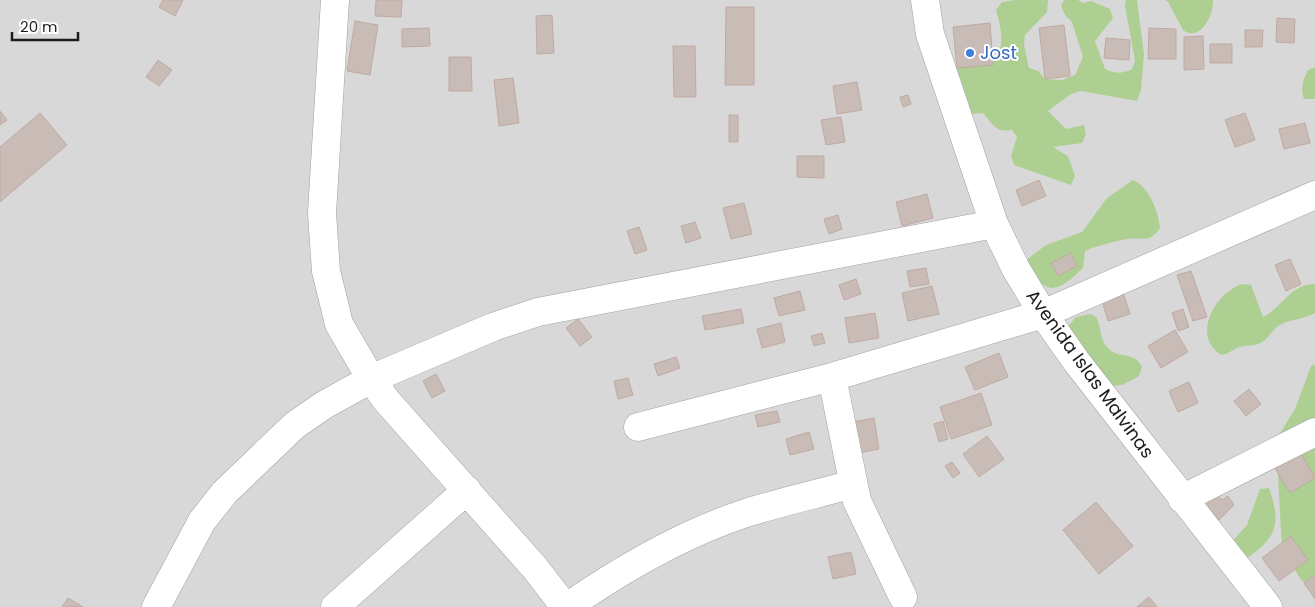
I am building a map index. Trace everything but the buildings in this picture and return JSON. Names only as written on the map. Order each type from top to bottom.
[{"type":"street","points":[[335,0],[322,213],[326,271],[339,324],[371,379],[386,400],[535,568],[566,607],[609,577],[680,540],[745,514],[853,484]]},
{"type":"street","name":"Avenida Islas Malvinas","points":[[925,0],[930,34],[994,224],[1016,269],[1042,314],[1076,361],[1268,607]]},
{"type":"street","points":[[638,426],[832,377],[1042,314],[1315,195]]},
{"type":"street","points":[[156,607],[202,521],[225,492],[296,425],[324,405],[371,379],[493,327],[538,312],[994,224]]},
{"type":"street","points":[[832,377],[857,501],[903,597]]},
{"type":"street","points":[[1182,499],[1315,432]]},
{"type":"street","points":[[335,607],[467,490]]},
{"type":"shaded area","points":[[0,0],[1315,0],[1315,607],[0,607]]},
{"type":"green space","points":[[1048,0],[1047,12],[1025,35],[1024,45],[1029,68],[1038,71],[1045,79],[1062,80],[1075,75],[1083,57],[1072,22],[1065,15],[1061,6],[1064,0],[1078,0],[1083,3],[1091,1],[1110,9],[1113,18],[1095,41],[1105,69],[1118,73],[1132,69],[1135,61],[1125,6],[1126,0],[1137,0],[1144,55],[1141,90],[1137,101],[1081,91],[1071,94],[1048,111],[1066,129],[1084,125],[1086,134],[1082,143],[1053,147],[1068,156],[1075,176],[1071,185],[1014,165],[1011,156],[1017,137],[1012,130],[1006,131],[995,127],[983,113],[973,114],[964,110],[949,68],[959,64],[979,64],[995,57],[1001,45],[1001,31],[996,10],[1002,2]]},
{"type":"green space","points":[[1165,0],[1213,0],[1213,6],[1209,19],[1201,30],[1189,33],[1183,30],[1168,2]]},
{"type":"green space","points":[[1315,67],[1315,99],[1304,99],[1302,91],[1303,81],[1308,70]]},
{"type":"green space","points":[[1133,180],[1144,188],[1155,207],[1160,228],[1152,236],[1146,239],[1119,241],[1085,251],[1083,268],[1073,278],[1057,287],[1050,288],[1044,285],[1021,264],[1046,245],[1082,232],[1107,198]]},
{"type":"green space","points":[[1242,284],[1251,285],[1263,317],[1299,288],[1315,284],[1315,313],[1286,322],[1258,344],[1242,346],[1221,355],[1212,347],[1208,337],[1207,327],[1210,316],[1223,296]]},
{"type":"green space","points":[[1090,314],[1096,317],[1102,338],[1109,349],[1139,362],[1142,367],[1139,376],[1122,385],[1110,386],[1066,329],[1076,317]]},
{"type":"green space","points":[[1315,364],[1315,583],[1302,581],[1282,549],[1276,440],[1295,409],[1311,366]]},
{"type":"green space","points":[[1269,488],[1275,511],[1274,528],[1271,536],[1265,543],[1247,558],[1228,546],[1247,525],[1260,489]]},
{"type":"place","name":"Jost","points":[[970,53]]}]
